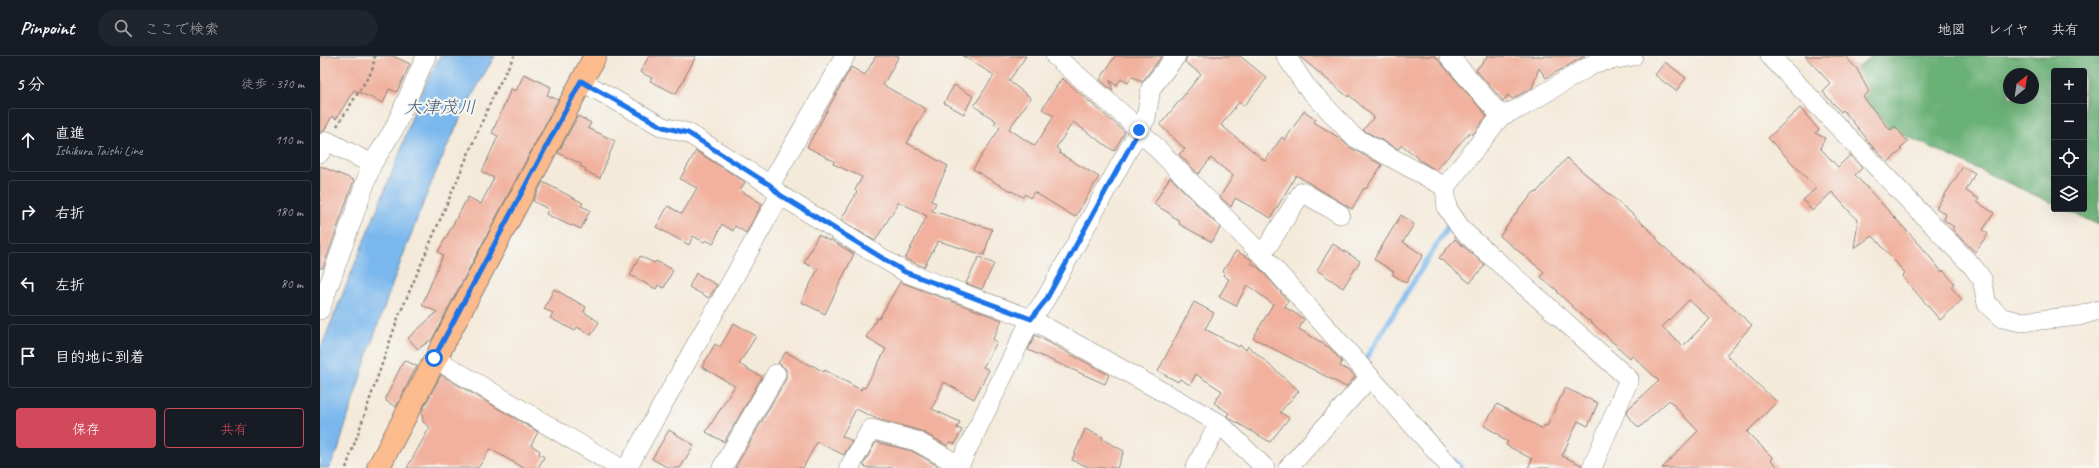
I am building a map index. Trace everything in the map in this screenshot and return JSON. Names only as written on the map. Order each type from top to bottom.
[{"type":"main road","points":[[378,468],[434,358],[595,56]]},
{"type":"street","points":[[320,310],[372,164],[394,129],[426,56]]},
{"type":"street","points":[[627,468],[845,56]]},
{"type":"street","points":[[1055,56],[1133,124],[1262,255],[1451,468]]},
{"type":"street","points":[[849,468],[871,429],[916,441],[959,467],[1031,319],[1046,300],[1133,124],[1146,118],[1151,88],[1176,56]]},
{"type":"street","points":[[1286,56],[1306,86],[1354,137],[1445,187]]},
{"type":"street","points":[[1449,56],[1501,116]]},
{"type":"street","points":[[1592,468],[1629,379],[1462,230],[1447,208],[1445,187],[1501,116],[1520,108],[1595,63],[1633,56]]},
{"type":"street","points":[[1770,56],[1973,267],[1982,279],[1988,304],[2002,318],[2021,322],[2079,316],[2099,310]]},
{"type":"street","points":[[581,81],[663,127],[688,133],[905,272],[1031,319],[1219,423],[1265,468]]},
{"type":"street","points":[[324,147],[372,164]]},
{"type":"street","points":[[1262,255],[1302,192],[1340,214]]},
{"type":"street","points":[[434,358],[620,468]]},
{"type":"street","points":[[722,468],[776,374]]},
{"type":"street","points":[[1288,468],[1370,377]]},
{"type":"street","points":[[1195,468],[1219,423]]},
{"type":"path","points":[[324,147],[372,71],[375,56]]},
{"type":"path","points":[[346,468],[398,318],[491,101],[514,56]]},
{"type":"green space","points":[[1872,56],[2099,56],[2099,225],[2071,212],[2087,212],[2087,68],[2051,68],[2051,203],[1852,111],[1845,76]]},
{"type":"water","name":"大津茂川","points":[[440,56],[495,56],[458,123],[428,192],[380,318],[338,450],[329,468],[320,468],[320,350],[399,155],[417,101]]},
{"type":"building","points":[[320,56],[393,56],[410,64],[397,92],[389,89],[383,103],[354,90],[336,119],[332,116],[324,131],[320,133]]},
{"type":"building","points":[[649,56],[696,56],[676,94],[650,81],[652,78],[640,72]]},
{"type":"building","points":[[876,56],[899,56],[883,85],[926,109],[907,143],[948,166],[931,201],[936,203],[932,211],[992,229],[984,255],[938,241],[924,267],[905,259],[927,216],[899,202],[875,241],[841,220],[857,192],[855,190],[862,177],[833,164],[834,161],[807,147],[851,67],[865,75]]},
{"type":"building","points":[[963,56],[1026,56],[1009,81],[1031,98],[1009,129],[1035,146],[1054,116],[1042,109],[1062,78],[1125,132],[1114,151],[1073,122],[1056,148],[1060,151],[1059,153],[1099,177],[1075,217],[1034,192],[1030,198],[1025,194],[1023,197],[973,169],[1000,128],[994,124],[996,121],[974,106],[994,75]]},
{"type":"building","points":[[1115,56],[1162,56],[1142,82],[1132,76],[1128,83],[1121,79],[1116,86],[1110,80],[1113,91],[1100,80]]},
{"type":"building","points":[[1187,56],[1240,56],[1267,78],[1244,106],[1239,102],[1221,125],[1265,161],[1282,137],[1285,140],[1304,111],[1316,119],[1314,122],[1341,139],[1349,147],[1382,165],[1366,189],[1364,188],[1352,209],[1296,175],[1271,218],[1235,198],[1231,207],[1220,197],[1233,176],[1211,158],[1198,174],[1179,154],[1185,149],[1160,125],[1201,74],[1185,62]]},
{"type":"building","points":[[1299,56],[1435,56],[1487,116],[1472,135],[1470,132],[1436,170],[1421,161],[1402,145],[1398,149],[1363,130],[1374,117],[1349,95],[1348,97]]},
{"type":"building","points":[[1488,56],[1585,56],[1546,78],[1539,68],[1532,88],[1512,99],[1508,95],[1503,101],[1476,70]]},
{"type":"building","points":[[1805,56],[1845,56],[1857,69],[1869,92],[1863,97],[1890,130],[1895,126],[1908,142],[1900,149],[1902,150],[1888,162],[1866,140],[1867,139],[1843,110],[1841,112],[1823,92],[1831,84]]},
{"type":"building","points":[[1665,62],[1686,78],[1676,91],[1655,75]]},
{"type":"building","points":[[524,74],[551,87],[547,95],[558,100],[432,339],[418,349],[408,338],[437,312],[422,305],[443,255],[438,252],[468,197],[481,204],[494,178],[482,172],[498,136],[492,133],[511,89],[516,91]]},
{"type":"building","points":[[954,85],[973,96],[964,114],[944,103]]},
{"type":"building","points":[[1800,108],[1819,130],[1815,133],[1825,138],[1820,148],[1838,167],[1850,155],[1862,168],[1855,175],[1921,246],[1942,272],[1943,270],[1954,283],[1951,287],[1962,300],[1940,320],[1902,276],[1905,273],[1873,236],[1854,248],[1858,221],[1832,192],[1812,211],[1803,200],[1816,188],[1768,138]]},
{"type":"building","points":[[578,116],[591,123],[588,128],[615,141],[600,178],[585,171],[586,169],[580,166],[581,164],[558,153]]},
{"type":"building","points":[[696,151],[745,182],[740,190],[762,204],[746,233],[735,226],[733,231],[722,224],[713,244],[706,240],[704,242],[693,236],[689,245],[656,227],[668,206],[682,214],[697,188],[680,179]]},
{"type":"building","points":[[1567,158],[1631,213],[1657,237],[1656,238],[1663,246],[1752,325],[1726,355],[1777,402],[1747,432],[1773,458],[1771,460],[1779,468],[1662,468],[1698,431],[1669,400],[1639,428],[1626,414],[1629,408],[1659,381],[1632,355],[1630,358],[1589,320],[1588,321],[1557,292],[1558,291],[1541,277],[1544,272],[1500,236],[1523,203],[1524,204],[1534,192],[1536,193]],"holes":[[[1689,300],[1710,319],[1683,346],[1662,327]]]},
{"type":"building","points":[[320,166],[354,180],[323,268],[320,268]]},
{"type":"building","points":[[1963,167],[1975,173],[1966,191],[1979,199],[1977,202],[1994,213],[1983,230],[1988,234],[1975,252],[1952,229],[1954,227],[1944,220],[1946,214],[1936,208]]},
{"type":"building","points":[[1170,177],[1220,228],[1212,242],[1179,224],[1180,221],[1154,204]]},
{"type":"building","points":[[543,182],[583,203],[581,206],[590,210],[581,229],[546,214],[548,209],[533,201]]},
{"type":"building","points":[[1401,215],[1414,224],[1403,242],[1423,255],[1406,283],[1392,274],[1394,272],[1374,259]]},
{"type":"building","points":[[818,235],[830,241],[831,240],[854,254],[825,314],[801,302],[818,269],[804,263]]},
{"type":"building","points":[[1455,239],[1485,265],[1470,283],[1439,258]]},
{"type":"building","points":[[1333,244],[1360,261],[1343,288],[1317,270]]},
{"type":"building","points":[[1236,251],[1249,258],[1252,261],[1251,263],[1260,269],[1288,301],[1285,307],[1304,319],[1299,329],[1330,348],[1342,362],[1340,366],[1350,371],[1355,377],[1346,387],[1253,338],[1273,304],[1247,285],[1236,306],[1219,297],[1229,279],[1223,275],[1225,272],[1223,271]]},
{"type":"building","points":[[640,256],[654,263],[656,261],[673,270],[664,288],[658,285],[656,289],[630,275]]},
{"type":"building","points":[[979,257],[994,264],[982,289],[966,283]]},
{"type":"building","points":[[696,273],[717,285],[709,298],[689,287]]},
{"type":"building","points":[[900,282],[1002,320],[993,339],[997,342],[983,367],[989,370],[974,399],[944,382],[932,409],[960,422],[957,428],[962,430],[955,444],[950,442],[948,446],[921,431],[877,419],[856,409],[842,436],[852,441],[844,455],[817,442],[803,468],[735,468],[786,379],[786,369],[778,363],[786,352],[824,372],[825,370],[861,390],[862,387],[865,388],[886,349],[866,337],[877,318],[879,319]]},
{"type":"building","points":[[554,289],[586,307],[584,312],[599,322],[591,335],[577,327],[575,331],[550,318],[553,313],[544,309]]},
{"type":"building","points":[[1194,302],[1214,313],[1205,329],[1239,347],[1240,345],[1246,350],[1248,346],[1299,391],[1280,412],[1289,418],[1270,442],[1229,418],[1227,416],[1229,413],[1214,403],[1222,391],[1196,374],[1190,385],[1180,379],[1178,382],[1158,371]]},
{"type":"building","points":[[734,323],[756,336],[739,364],[762,377],[724,442],[706,432],[735,386],[702,367],[715,344],[720,347]]},
{"type":"building","points":[[1035,335],[1109,375],[1105,384],[1028,350]]},
{"type":"building","points":[[404,360],[417,366],[396,407],[386,401],[386,397]]},
{"type":"building","points":[[441,375],[538,432],[531,445],[540,451],[539,454],[544,457],[538,468],[524,468],[490,449],[478,468],[407,468],[430,427],[423,422],[422,411]]},
{"type":"building","points":[[1565,388],[1598,403],[1588,426],[1578,421],[1562,456],[1582,465],[1581,468],[1528,468],[1532,459],[1506,445],[1508,442],[1499,437],[1500,435],[1484,426],[1497,404],[1543,429],[1545,425],[1547,426]]},
{"type":"building","points":[[1085,429],[1103,437],[1102,439],[1124,451],[1117,468],[1091,468],[1072,460]]},
{"type":"building","points":[[669,430],[694,445],[680,468],[669,468],[652,459]]},
{"type":"building","points":[[876,442],[912,451],[938,466],[937,468],[868,468],[863,465]]},
{"type":"waterway","points":[[1368,363],[1365,360],[1448,226]]},
{"type":"waterway","points":[[1455,460],[1462,468]]},
{"type":"route","points":[[434,358],[581,81],[663,127],[688,133],[770,185],[780,195],[905,272],[1031,319],[1046,300],[1139,130]]}]
